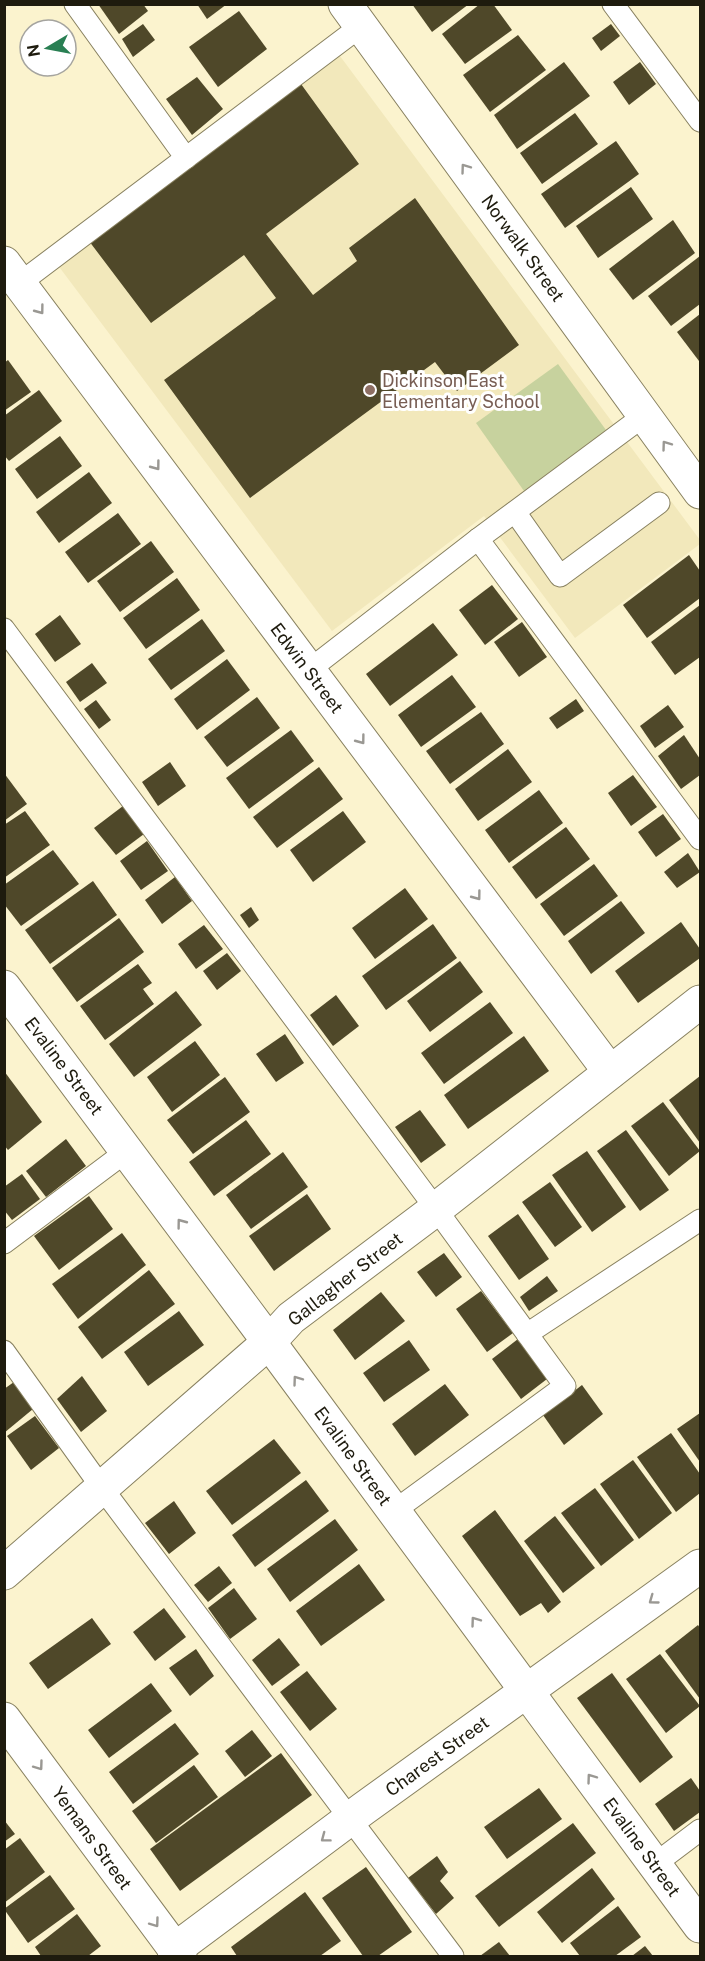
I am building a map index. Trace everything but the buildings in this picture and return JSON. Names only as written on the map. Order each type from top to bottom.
[{"type":"street","name":"Norwalk Street","points":[[353,15],[700,492]]},
{"type":"street","name":"Edwin Street","points":[[12,273],[610,1072]]},
{"type":"street","name":"Evaline Street","points":[[5,989],[700,1926]]},
{"type":"street","name":"Gallagher Street","points":[[4,1573],[269,1342],[291,1318],[436,1209],[700,1002]]},
{"type":"street","name":"Charest Street","points":[[177,1953],[351,1819],[700,1566]]},
{"type":"street","name":"Yemans Street","points":[[4,1719],[177,1953]]},
{"type":"lane","points":[[75,4],[186,158]]},
{"type":"lane","points":[[613,4],[700,122]]},
{"type":"lane","points":[[12,273],[186,158],[353,15]]},
{"type":"lane","points":[[309,670],[478,539],[645,415]]},
{"type":"lane","points":[[515,512],[560,576],[658,503]]},
{"type":"lane","points":[[478,539],[700,839]]},
{"type":"lane","points":[[4,629],[565,1386],[394,1511]]},
{"type":"lane","points":[[4,1243],[127,1151]]},
{"type":"lane","points":[[527,1334],[700,1220]]},
{"type":"lane","points":[[4,1351],[102,1488],[453,1956]]},
{"type":"lane","points":[[655,1864],[700,1830]]},
{"type":"shaded area","name":"Dickinson East Elementary School","points":[[337,52],[700,540],[700,544],[575,638],[484,516],[332,631],[57,264]]},
{"type":"green space","points":[[558,364],[606,430],[524,491],[476,423]]},
{"type":"place","name":"Dickinson East Elementary School","points":[[370,390]]}]
